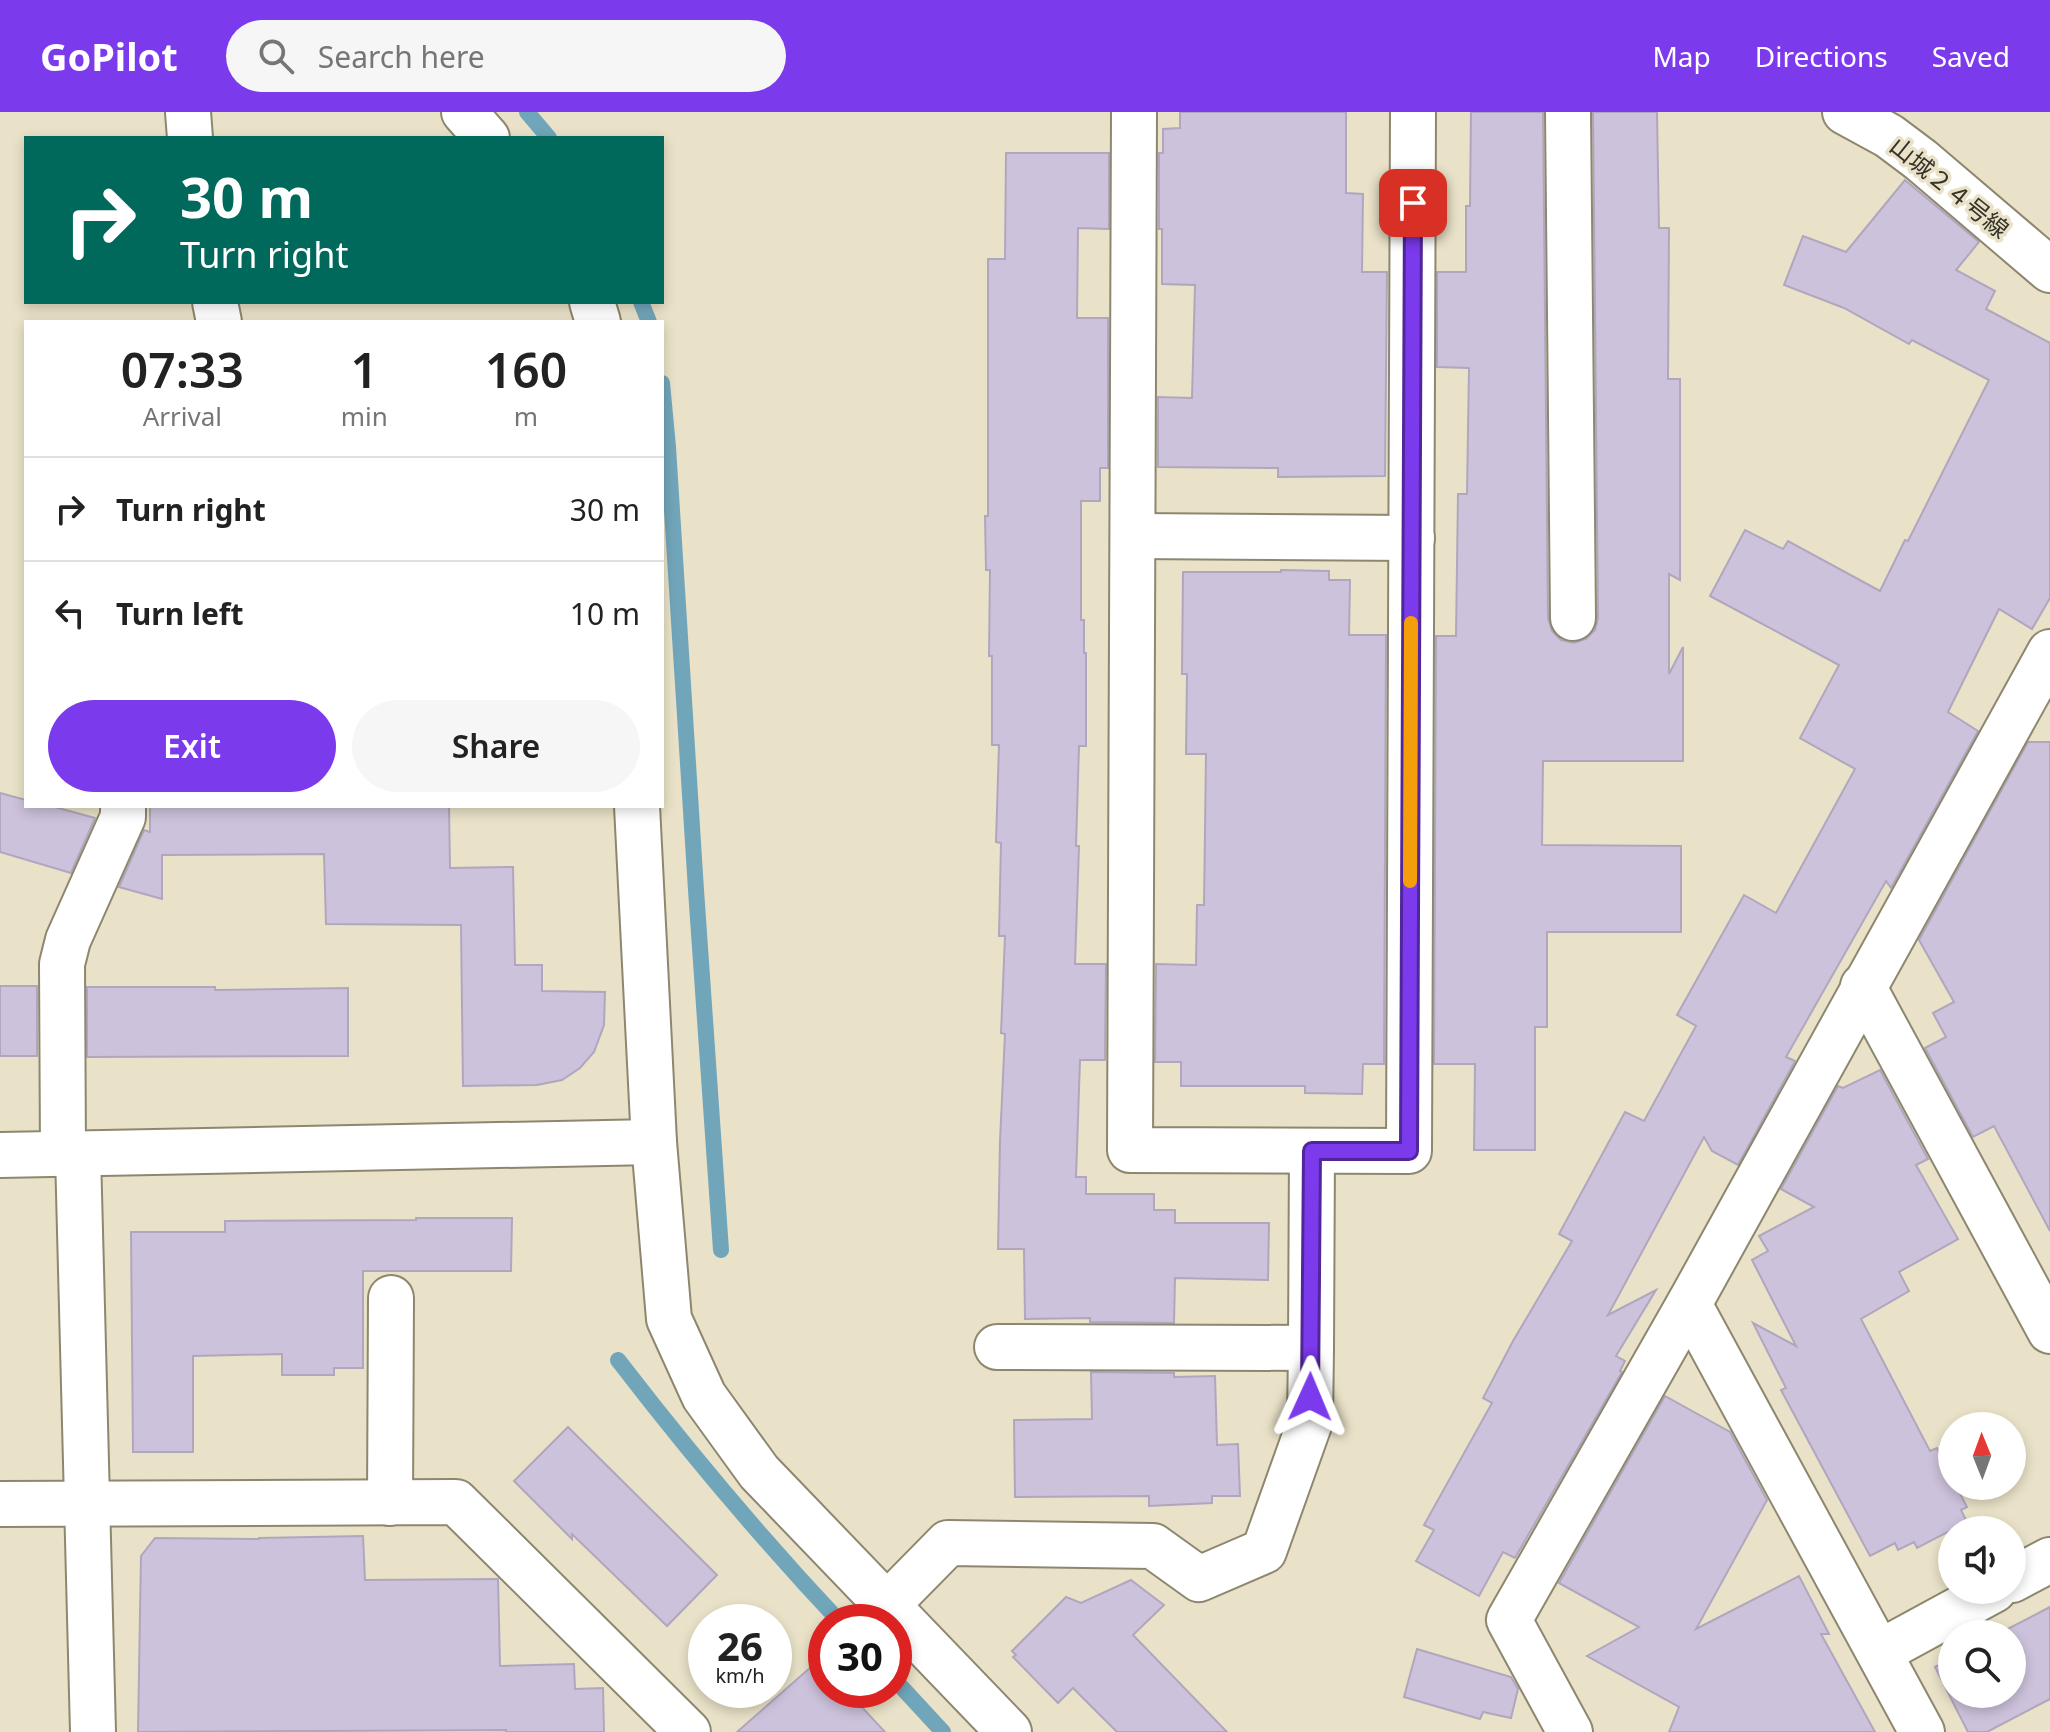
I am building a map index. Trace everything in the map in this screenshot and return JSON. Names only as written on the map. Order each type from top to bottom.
[{"type":"street","points":[[188,112],[190,136]]},
{"type":"street","points":[[464,112],[485,136]]},
{"type":"street","points":[[1134,114],[1130,1150],[1409,1151],[1413,112]]},
{"type":"street","points":[[1568,112],[1573,618]]},
{"type":"street","name":"山城２４号線","points":[[1845,112],[1889,136],[1921,160],[2050,270]]},
{"type":"street","points":[[1133,536],[1412,538]]},
{"type":"street","points":[[1570,1732],[1509,1620],[1689,1304],[1863,986],[2047,667]]},
{"type":"street","points":[[93,1732],[87,1503],[62,964],[68,940],[123,817],[123,808]]},
{"type":"street","points":[[637,808],[654,1142],[669,1319],[704,1396],[759,1472],[884,1604]]},
{"type":"street","points":[[1863,986],[2050,1331]]},
{"type":"street","points":[[0,1155],[654,1142]]},
{"type":"street","points":[[888,1604],[948,1543],[1153,1546],[1199,1579],[1264,1551],[1310,1422],[1312,1151]]},
{"type":"street","points":[[390,1503],[391,1298]]},
{"type":"street","points":[[1689,1304],[1922,1732]]},
{"type":"street","points":[[997,1347],[1311,1348]]},
{"type":"street","points":[[0,1504],[456,1502],[688,1732]]},
{"type":"street","points":[[2026,1573],[2050,1560]]},
{"type":"street","points":[[1880,1652],[1968,1604]]},
{"type":"street","points":[[912,1633],[1009,1732]]},
{"type":"building","points":[[1180,112],[1346,112],[1346,193],[1363,194],[1362,272],[1387,272],[1385,476],[1278,477],[1278,468],[1158,467],[1158,397],[1192,398],[1195,285],[1162,284],[1162,229],[1159,229],[1159,153],[1163,153],[1163,129],[1180,128]]},
{"type":"building","points":[[1471,112],[1543,112],[1548,618],[1552,631],[1561,640],[1574,643],[1586,639],[1595,630],[1598,618],[1593,112],[1657,112],[1659,228],[1669,228],[1668,379],[1680,379],[1680,580],[1669,574],[1669,674],[1683,647],[1683,761],[1543,761],[1542,845],[1681,846],[1681,932],[1547,932],[1547,1027],[1535,1027],[1535,1150],[1474,1150],[1475,1064],[1434,1064],[1436,636],[1456,636],[1458,494],[1467,494],[1469,368],[1437,367],[1437,272],[1466,272]]},
{"type":"building","points":[[1006,153],[1109,153],[1109,229],[1078,228],[1077,318],[1108,318],[1108,468],[1100,468],[1100,501],[1081,501],[1081,620],[1084,620],[1086,653],[1086,746],[1079,746],[1075,964],[1106,964],[1105,1060],[1080,1060],[1076,1177],[1086,1177],[1086,1194],[1154,1194],[1154,1210],[1175,1210],[1175,1223],[1269,1223],[1268,1280],[1175,1278],[1174,1323],[1090,1322],[1090,1318],[1025,1319],[1024,1249],[998,1249],[1005,936],[999,936],[1001,843],[996,842],[999,745],[992,745],[990,570],[986,570],[985,516],[988,516],[988,259],[1005,259]]},
{"type":"building","points":[[1905,180],[1979,242],[1956,270],[1995,291],[1986,309],[2050,343],[2050,598],[2032,629],[1999,609],[1948,712],[1978,731],[1891,888],[1886,881],[1786,1057],[1795,1061],[1738,1165],[1712,1151],[1704,1137],[1608,1315],[1656,1290],[1616,1356],[1625,1361],[1622,1372],[1515,1558],[1503,1552],[1479,1596],[1416,1561],[1434,1530],[1424,1525],[1492,1403],[1483,1398],[1572,1241],[1559,1234],[1625,1112],[1644,1121],[1696,1026],[1677,1015],[1744,895],[1776,913],[1855,769],[1800,738],[1839,665],[1710,596],[1745,530],[1783,549],[1788,541],[1880,591],[1989,380],[1912,340],[1909,344],[1844,308],[1784,285],[1803,236],[1846,252]]},
{"type":"building","points":[[1329,571],[1329,580],[1350,580],[1349,635],[1386,635],[1384,1064],[1363,1064],[1362,1094],[1305,1093],[1305,1086],[1181,1086],[1181,1062],[1155,1062],[1156,964],[1196,965],[1197,905],[1204,905],[1206,754],[1186,754],[1187,674],[1182,674],[1183,572]]},
{"type":"building","points":[[2028,742],[2050,742],[2050,1231],[1994,1126],[1973,1137],[1925,1048],[1946,1037],[1933,1013],[1954,1002],[1919,940]]},
{"type":"building","points":[[0,793],[24,799],[24,808],[58,808],[95,818],[71,873],[0,852]]},
{"type":"building","points":[[150,808],[449,808],[450,868],[513,867],[515,965],[542,965],[542,991],[605,992],[604,1025],[594,1052],[580,1068],[562,1080],[537,1085],[463,1086],[461,925],[326,924],[324,854],[162,855],[162,899],[119,887],[144,830],[150,832]]},
{"type":"building","points":[[0,986],[37,986],[37,1056],[0,1056]]},
{"type":"building","points":[[87,987],[215,987],[215,990],[348,988],[348,1056],[87,1057]]},
{"type":"building","points":[[1880,1070],[1928,1159],[1916,1165],[1958,1239],[1899,1272],[1909,1291],[1861,1319],[1930,1451],[1938,1450],[1938,1500],[1963,1500],[1967,1507],[1961,1510],[1964,1516],[1938,1516],[1938,1537],[1917,1548],[1914,1542],[1898,1550],[1895,1543],[1870,1556],[1781,1390],[1786,1388],[1753,1323],[1796,1346],[1752,1260],[1768,1251],[1759,1236],[1814,1207],[1781,1189],[1838,1086],[1843,1088]]},
{"type":"building","points":[[512,1218],[511,1271],[363,1271],[363,1368],[334,1368],[334,1375],[282,1375],[282,1354],[193,1356],[193,1452],[133,1452],[131,1232],[225,1232],[225,1221]]},
{"type":"building","points":[[1091,1372],[1215,1376],[1217,1445],[1238,1444],[1240,1496],[1212,1496],[1212,1503],[1149,1506],[1149,1496],[1015,1497],[1014,1420],[1092,1419]]},
{"type":"building","points":[[1665,1396],[1730,1432],[1767,1500],[1696,1629],[1799,1576],[1829,1634],[1821,1634],[1875,1732],[1669,1732],[1679,1707],[1587,1656],[1639,1627],[1559,1583]]},
{"type":"building","points":[[568,1427],[717,1575],[667,1626],[514,1481]]},
{"type":"building","points":[[363,1536],[365,1580],[498,1579],[500,1666],[574,1664],[575,1689],[603,1688],[604,1732],[138,1732],[141,1556],[155,1538]]},
{"type":"building","points":[[1131,1580],[1164,1605],[1133,1635],[1227,1732],[1117,1732],[1073,1688],[1058,1703],[1013,1657],[1016,1655],[1012,1651],[1066,1597],[1081,1603]]},
{"type":"building","points":[[2050,1607],[2050,1699],[1987,1732],[1968,1732],[1956,1708],[2026,1708],[2025,1620]]},
{"type":"building","points":[[1417,1649],[1511,1677],[1518,1689],[1511,1718],[1483,1712],[1480,1719],[1404,1697]]},
{"type":"building","points":[[808,1670],[808,1708],[863,1708],[885,1732],[737,1732],[764,1708],[792,1708],[792,1684]]},
{"type":"waterway","points":[[527,112],[547,136]]},
{"type":"waterway","points":[[642,304],[648,320]]},
{"type":"waterway","points":[[664,404],[721,1250]]},
{"type":"waterway","points":[[618,1360],[726,1494],[824,1604]]},
{"type":"waterway","points":[[912,1698],[943,1732]]},
{"type":"slow traffic","points":[[1410,881],[1411,623]]},
{"type":"route","points":[[1310,1397],[1312,1151],[1409,1151],[1413,203]]}]
